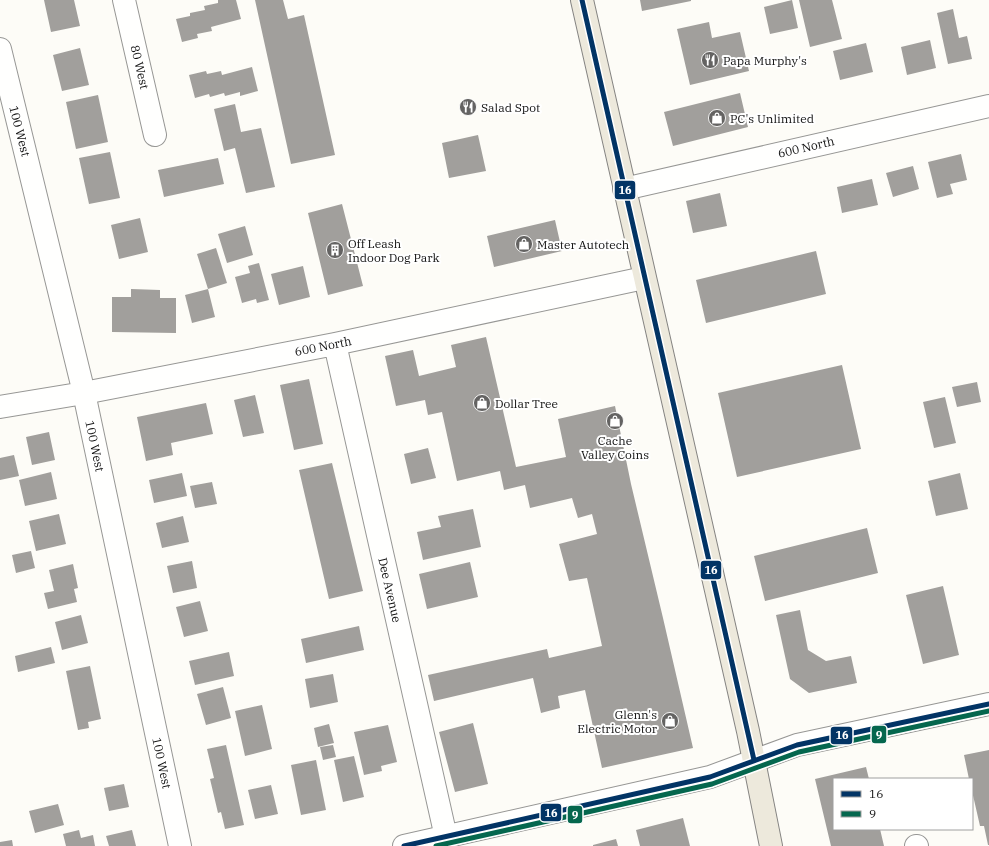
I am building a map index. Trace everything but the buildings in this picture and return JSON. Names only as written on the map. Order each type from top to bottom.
[{"type":"main road","points":[[582,0],[754,760],[771,846]]},
{"type":"street","name":"80 West","points":[[124,0],[155,135]]},
{"type":"street","name":"100 West","points":[[0,49],[84,393],[180,846]]},
{"type":"street","name":"600 North","points":[[624,188],[989,106]]},
{"type":"street","name":"600 North","points":[[0,407],[84,393],[334,344],[644,278]]},
{"type":"street","name":"Dee Avenue","points":[[334,344],[446,837]]},
{"type":"street","points":[[404,846],[710,777],[754,760],[797,746],[989,704]]},
{"type":"transit line","name":"16","points":[[582,0],[754,760]]},
{"type":"transit line","name":"16","points":[[404,846],[710,777],[797,745],[989,704]]},
{"type":"transit line","name":"9","points":[[436,846],[712,784],[799,752],[989,711]]},
{"type":"place","name":"Papa Murphy's","points":[[710,60]]},
{"type":"place","name":"Salad Spot","points":[[468,107]]},
{"type":"place","name":"PC's Unlimited","points":[[717,118]]},
{"type":"place","name":"Master Autotech","points":[[524,244]]},
{"type":"place","name":"Off Leash Indoor Dog Park","points":[[335,250]]},
{"type":"place","name":"Dollar Tree","points":[[482,403]]},
{"type":"place","name":"Cache Valley Coins","points":[[615,421]]},
{"type":"place","name":"Glenn's Electric Motor","points":[[670,721]]}]
